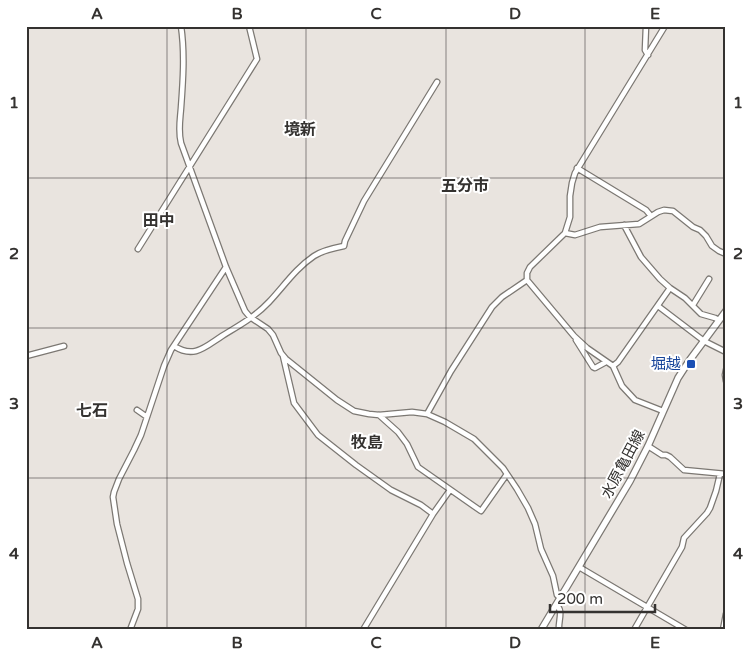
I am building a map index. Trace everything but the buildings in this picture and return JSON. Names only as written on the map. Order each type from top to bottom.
[{"type":"main road","name":"水原亀田線","points":[[541,630],[630,481],[648,446],[678,378],[726,311]]},
{"type":"street","points":[[181,26],[183,40],[183,76],[179,133],[181,143],[226,267],[245,311],[251,318],[268,329],[286,359],[343,405],[369,414],[412,412],[427,414],[471,436],[493,457],[507,474],[528,508],[535,524],[541,549],[553,576],[557,595],[560,598]]},
{"type":"street","points":[[138,250],[257,59],[249,26]]},
{"type":"street","points":[[646,26],[645,50],[648,55]]},
{"type":"street","points":[[663,410],[635,400],[622,386],[613,366],[587,348],[574,336],[527,280],[527,273],[530,267],[565,233],[570,216],[572,183],[578,168],[665,26]]},
{"type":"street","points":[[174,346],[186,353],[209,345],[251,318],[268,303],[295,272],[314,256],[344,246],[364,201],[437,82]]},
{"type":"street","points":[[578,168],[646,210],[651,216]]},
{"type":"street","points":[[565,233],[575,235],[600,227],[639,224],[664,210],[674,211],[693,227],[700,230],[712,246],[726,254]]},
{"type":"street","points":[[624,225],[648,266],[670,288],[693,304],[701,314],[719,320]]},
{"type":"street","points":[[130,630],[138,609],[138,599],[117,524],[114,492],[134,450],[164,366],[174,346],[226,267]]},
{"type":"street","points":[[693,304],[709,279]]},
{"type":"street","points":[[427,414],[451,371],[492,307],[502,297],[527,280]]},
{"type":"street","points":[[613,366],[618,362],[670,288]]},
{"type":"street","points":[[658,306],[704,341],[726,352]]},
{"type":"street","points":[[574,336],[593,367],[601,366],[606,362]]},
{"type":"street","points":[[26,356],[64,346]]},
{"type":"street","points":[[282,354],[294,403],[318,435],[391,490],[421,505],[433,514]]},
{"type":"street","points":[[725,373],[726,381]]},
{"type":"street","points":[[137,410],[147,417]]},
{"type":"street","points":[[379,415],[398,432],[407,444],[418,466],[481,511],[507,474]]},
{"type":"street","points":[[648,446],[662,455],[670,457],[684,470],[726,474]]},
{"type":"street","points":[[634,630],[682,547],[684,538],[708,513],[720,474]]},
{"type":"street","points":[[363,630],[433,514],[450,490]]},
{"type":"street","points":[[579,567],[686,630]]},
{"type":"street","points":[[556,605],[560,610],[559,630]]},
{"type":"street","points":[[723,630],[726,614]]},
{"type":"place","name":"堀越","points":[[691,364]]},
{"type":"district","name":"境新","points":[[300,129]]},
{"type":"district","name":"五分市","points":[[465,185]]},
{"type":"district","name":"田中","points":[[159,220]]},
{"type":"district","name":"七石","points":[[92,410]]},
{"type":"district","name":"牧島","points":[[367,442]]}]
